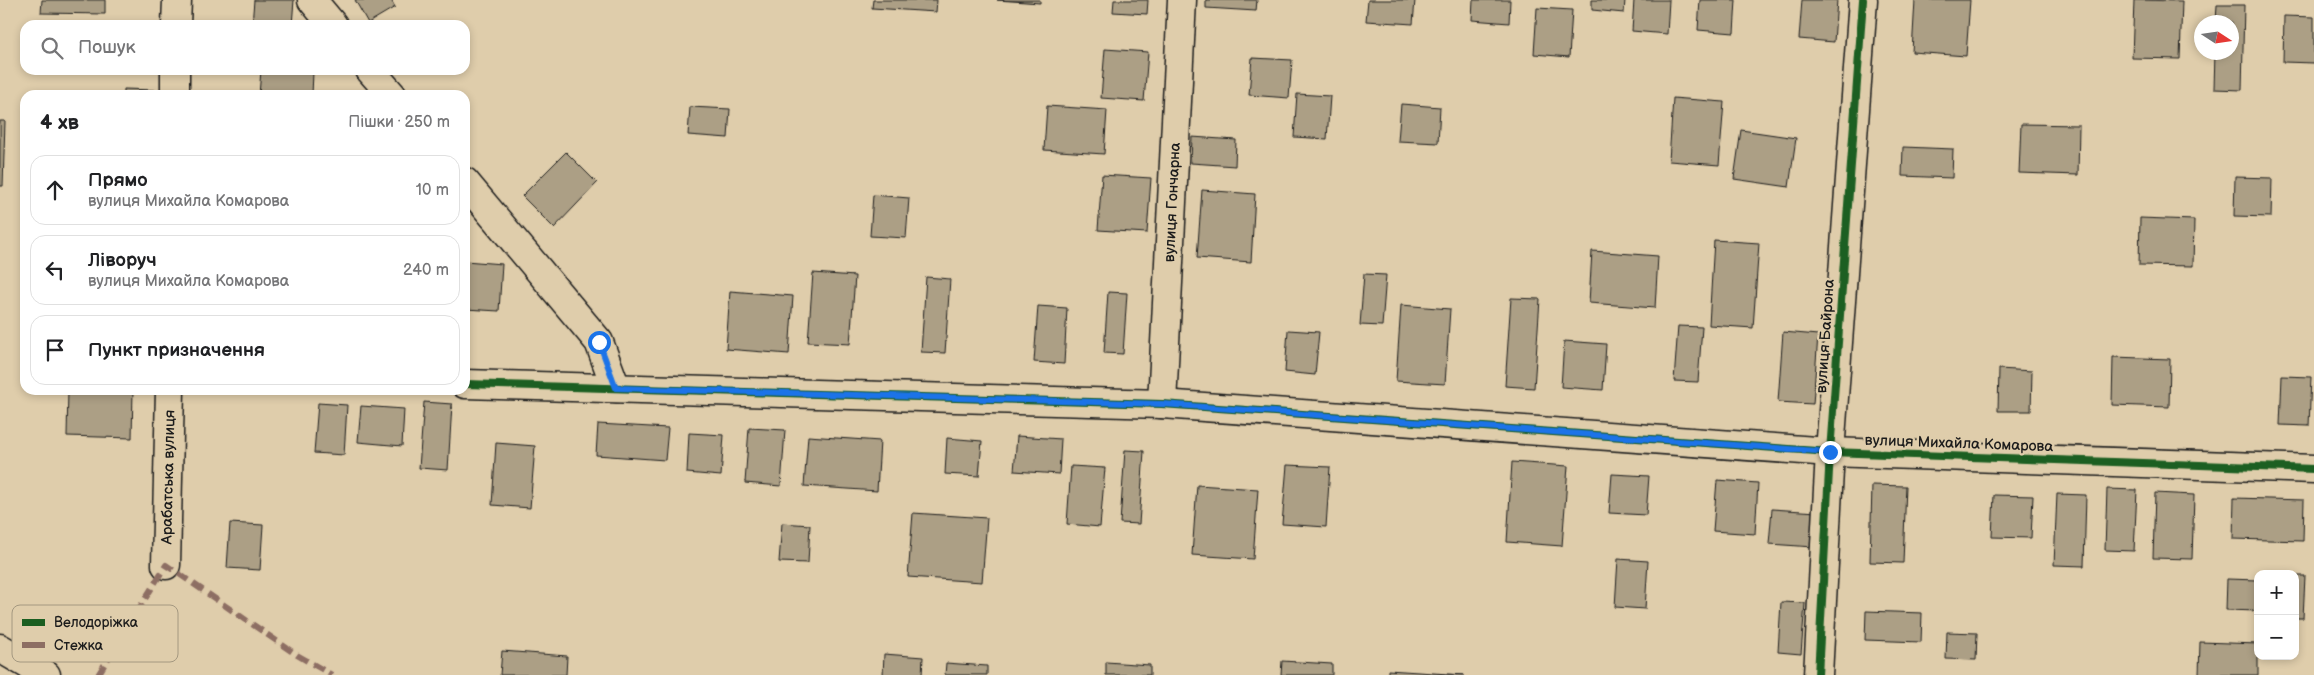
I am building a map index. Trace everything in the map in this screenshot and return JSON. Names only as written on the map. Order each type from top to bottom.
[{"type":"street","points":[[176,0],[176,20]]},
{"type":"street","points":[[312,0],[328,20]]},
{"type":"street","name":"вулиця Гончарна","points":[[1162,404],[1182,0]]},
{"type":"street","name":"вулиця Байрона","points":[[1818,675],[1830,452],[1864,0]]},
{"type":"street","points":[[175,75],[175,90]]},
{"type":"street","points":[[374,75],[388,90]]},
{"type":"street","points":[[470,188],[599,342],[616,388]]},
{"type":"street","name":"вулиця Михайла Комарова","points":[[470,384],[1162,404],[1830,452],[2314,469]]},
{"type":"street","name":"Арабатська вулиця","points":[[166,565],[170,395]]},
{"type":"street","points":[[0,648],[12,655]]},
{"type":"street","points":[[24,662],[46,675]]},
{"type":"building","points":[[42,0],[105,0],[105,14],[41,13]]},
{"type":"building","points":[[254,0],[294,0],[292,20],[252,20]]},
{"type":"building","points":[[355,0],[391,0],[395,7],[373,20],[366,20]]},
{"type":"building","points":[[873,0],[937,0],[936,12],[872,8]]},
{"type":"building","points":[[997,0],[1040,0],[1040,3]]},
{"type":"building","points":[[1114,0],[1148,0],[1147,14],[1113,12]]},
{"type":"building","points":[[1206,0],[1257,0],[1256,11],[1206,8]]},
{"type":"building","points":[[1368,0],[1415,0],[1413,24],[1366,21]]},
{"type":"building","points":[[1473,0],[1510,0],[1509,23],[1472,20]]},
{"type":"building","points":[[1592,0],[1625,0],[1624,13],[1592,10]]},
{"type":"building","points":[[1634,0],[1669,0],[1667,34],[1632,31]]},
{"type":"building","points":[[1700,0],[1736,0],[1734,33],[1698,30]]},
{"type":"building","points":[[1802,0],[1837,0],[1834,42],[1799,39]]},
{"type":"building","points":[[1915,0],[1970,0],[1966,56],[1912,52]]},
{"type":"building","points":[[2134,0],[2182,1],[2180,59],[2132,58]]},
{"type":"building","points":[[2217,5],[2244,5],[2242,90],[2214,89],[2215,60],[2239,60],[2239,15],[2216,15]]},
{"type":"building","points":[[1537,8],[1572,10],[1569,57],[1534,54]]},
{"type":"building","points":[[2284,16],[2314,17],[2314,63],[2283,62]]},
{"type":"building","points":[[1105,49],[1148,52],[1144,101],[1101,98]]},
{"type":"building","points":[[1252,58],[1292,60],[1289,98],[1249,95]]},
{"type":"building","points":[[261,75],[313,75],[312,90],[259,90]]},
{"type":"building","points":[[1297,94],[1330,96],[1327,139],[1294,137]]},
{"type":"building","points":[[1673,98],[1724,102],[1719,165],[1669,161]]},
{"type":"building","points":[[1401,104],[1440,107],[1438,143],[1398,141]]},
{"type":"building","points":[[1047,106],[1107,110],[1104,154],[1044,150]]},
{"type":"building","points":[[690,107],[730,109],[728,138],[688,135]]},
{"type":"building","points":[[0,121],[5,121],[3,186],[0,186]]},
{"type":"building","points":[[2021,124],[2079,125],[2078,175],[2019,173]]},
{"type":"building","points":[[1741,130],[1796,138],[1789,187],[1734,179]]},
{"type":"building","points":[[1192,137],[1236,140],[1235,166],[1191,163]]},
{"type":"building","points":[[1903,147],[1953,149],[1952,178],[1902,176]]},
{"type":"building","points":[[566,152],[597,183],[554,228],[522,196]]},
{"type":"building","points":[[1102,175],[1151,178],[1147,233],[1098,230]]},
{"type":"building","points":[[2235,177],[2272,178],[2271,217],[2234,216]]},
{"type":"building","points":[[1202,190],[1255,194],[1251,262],[1197,258]]},
{"type":"building","points":[[873,195],[909,198],[906,238],[870,236]]},
{"type":"building","points":[[2140,218],[2194,220],[2193,266],[2139,265]]},
{"type":"building","points":[[1714,240],[1759,243],[1753,328],[1709,325]]},
{"type":"building","points":[[1592,251],[1658,256],[1655,308],[1589,303]]},
{"type":"building","points":[[470,261],[502,264],[499,311],[470,309]]},
{"type":"building","points":[[813,273],[855,276],[850,344],[808,342]]},
{"type":"building","points":[[1364,274],[1386,275],[1382,326],[1360,325]]},
{"type":"building","points":[[926,277],[950,279],[945,353],[921,352]]},
{"type":"building","points":[[730,291],[793,296],[789,354],[726,349]]},
{"type":"building","points":[[1108,292],[1127,293],[1123,354],[1104,353]]},
{"type":"building","points":[[1511,298],[1540,299],[1534,388],[1505,386]]},
{"type":"building","points":[[1401,305],[1450,309],[1445,384],[1396,381]]},
{"type":"building","points":[[1038,306],[1067,308],[1064,364],[1034,362]]},
{"type":"building","points":[[1678,326],[1702,327],[1698,382],[1674,381]]},
{"type":"building","points":[[1288,330],[1319,332],[1315,375],[1285,372]]},
{"type":"building","points":[[1783,332],[1818,335],[1813,404],[1778,402]]},
{"type":"building","points":[[1564,341],[1606,344],[1603,390],[1561,387]]},
{"type":"building","points":[[2113,357],[2170,359],[2169,407],[2112,405]]},
{"type":"building","points":[[1999,369],[2032,371],[2031,411],[1998,411]]},
{"type":"building","points":[[2282,376],[2311,377],[2309,426],[2280,425]]},
{"type":"building","points":[[68,395],[133,395],[132,438],[67,436]]},
{"type":"building","points":[[424,402],[452,404],[448,470],[419,468]]},
{"type":"building","points":[[318,403],[347,405],[344,455],[314,453]]},
{"type":"building","points":[[361,406],[404,409],[402,446],[358,442]]},
{"type":"building","points":[[598,424],[668,428],[665,460],[596,455]]},
{"type":"building","points":[[749,428],[785,430],[781,486],[745,483]]},
{"type":"building","points":[[689,433],[724,435],[721,476],[687,473]]},
{"type":"building","points":[[808,436],[880,441],[877,491],[804,486]]},
{"type":"building","points":[[1017,436],[1061,439],[1059,474],[1014,471]]},
{"type":"building","points":[[947,438],[982,441],[979,476],[945,474]]},
{"type":"building","points":[[496,443],[535,446],[530,508],[492,505]]},
{"type":"building","points":[[1125,450],[1144,451],[1139,524],[1120,523]]},
{"type":"building","points":[[1512,462],[1568,466],[1562,546],[1507,542]]},
{"type":"building","points":[[1287,465],[1330,467],[1326,527],[1282,524]]},
{"type":"building","points":[[1071,466],[1105,468],[1100,527],[1067,524]]},
{"type":"building","points":[[1612,474],[1649,476],[1646,515],[1609,513]]},
{"type":"building","points":[[1717,480],[1758,483],[1755,534],[1713,531]]},
{"type":"building","points":[[1197,485],[1258,489],[1253,559],[1192,555]]},
{"type":"building","points":[[1872,485],[1906,486],[1903,563],[1870,562]]},
{"type":"building","points":[[2107,489],[2137,490],[2134,551],[2105,550]]},
{"type":"building","points":[[2155,493],[2194,495],[2192,559],[2153,558]]},
{"type":"building","points":[[2057,494],[2086,495],[2084,566],[2054,565]]},
{"type":"building","points":[[1994,495],[2033,496],[2031,538],[1992,537]]},
{"type":"building","points":[[2234,498],[2304,500],[2303,541],[2233,539]]},
{"type":"building","points":[[1772,509],[1817,512],[1814,547],[1769,544]]},
{"type":"building","points":[[913,513],[987,518],[982,582],[908,577]]},
{"type":"building","points":[[230,523],[263,525],[260,570],[227,568]]},
{"type":"building","points":[[782,523],[810,525],[808,563],[779,562]]},
{"type":"building","points":[[1618,559],[1648,561],[1645,609],[1615,607]]},
{"type":"building","points":[[2299,576],[2305,576],[2303,618],[2299,618]]},
{"type":"building","points":[[2227,579],[2254,580],[2254,611],[2226,610]]},
{"type":"building","points":[[1781,602],[1805,603],[1801,654],[1778,652]]},
{"type":"building","points":[[1866,611],[1922,613],[1921,642],[1865,640]]},
{"type":"building","points":[[1947,632],[1977,633],[1976,660],[1946,659]]},
{"type":"building","points":[[2200,642],[2254,644],[2254,660],[2258,660],[2258,675],[2199,675]]},
{"type":"building","points":[[502,651],[567,656],[566,675],[500,675]]},
{"type":"building","points":[[884,654],[923,657],[922,675],[883,675]]},
{"type":"building","points":[[1282,661],[1332,664],[1332,675],[1281,675]]},
{"type":"building","points":[[1106,662],[1150,665],[1150,675],[1106,675]]},
{"type":"building","points":[[946,663],[987,666],[987,675],[945,675]]},
{"type":"building","points":[[1388,670],[1464,675],[1388,675]]},
{"type":"marked path","points":[[141,605],[166,565],[297,655],[332,675]]},
{"type":"marked path","points":[[98,675],[106,662]]},
{"type":"cycle path","points":[[1818,675],[1830,452],[1863,0]]},
{"type":"cycle path","points":[[470,384],[1162,404],[1830,452],[2314,469]]},
{"type":"route","points":[[599,342],[616,388],[1162,404],[1830,452]]}]
